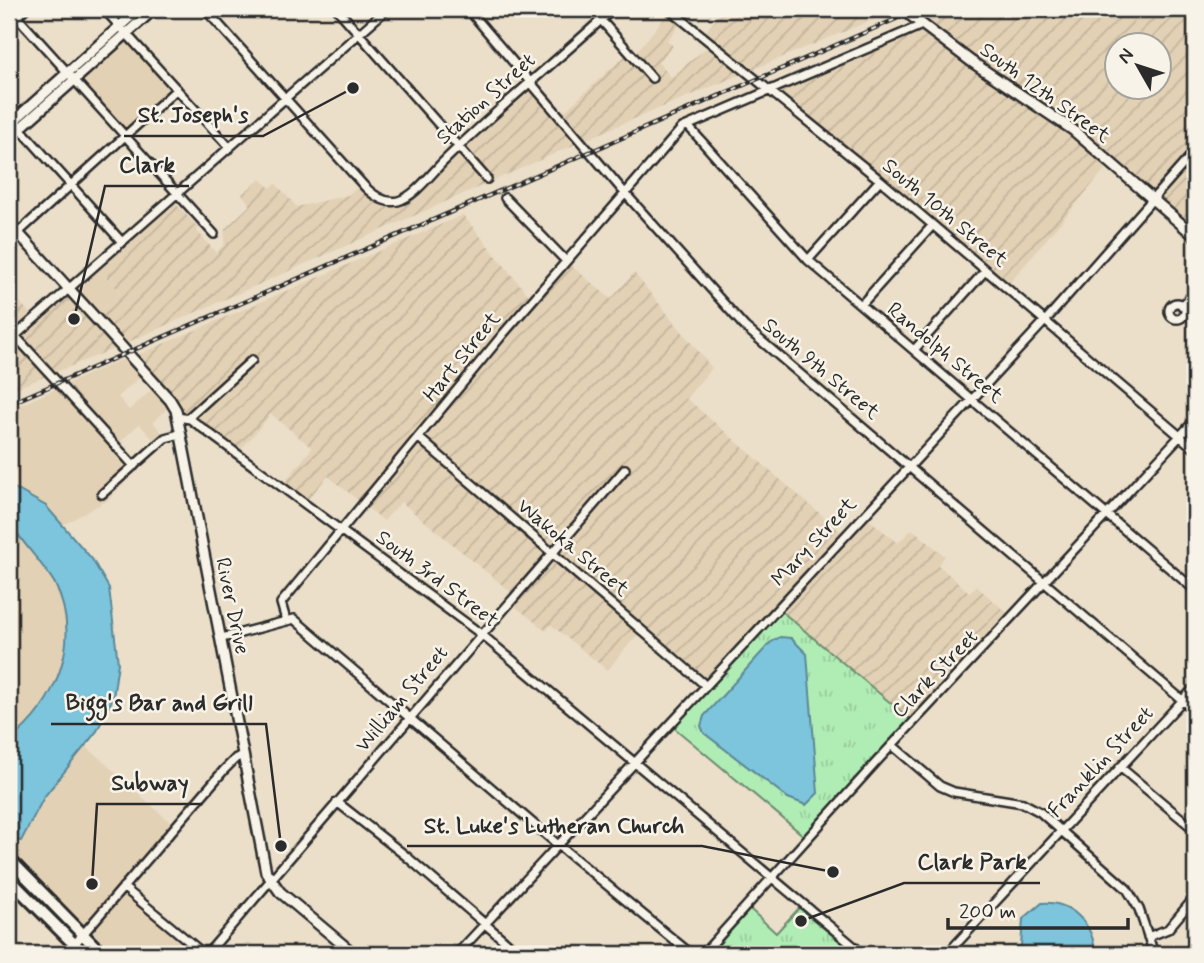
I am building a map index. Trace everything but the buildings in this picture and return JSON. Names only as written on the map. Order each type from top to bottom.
[{"type":"main road","points":[[9,859],[102,954]]},
{"type":"main road","points":[[9,879],[84,954]]},
{"type":"street","points":[[10,9],[215,234]]},
{"type":"street","points":[[9,23],[25,9]]},
{"type":"street","points":[[104,9],[230,148]]},
{"type":"street","points":[[123,29],[139,9]]},
{"type":"street","points":[[9,138],[13,122],[123,29],[154,9]]},
{"type":"street","points":[[205,9],[287,99]]},
{"type":"street","points":[[337,9],[487,179]]},
{"type":"street","points":[[15,336],[387,9]]},
{"type":"street","name":"South 9th Street","points":[[468,9],[624,192],[745,327],[1195,710]]},
{"type":"street","name":"Station Street","points":[[287,99],[379,198],[400,201],[613,9]]},
{"type":"street","name":"South 10th Street","points":[[668,9],[880,180],[1195,449]]},
{"type":"street","name":"South 12th Street","points":[[902,9],[1073,130],[1195,236]]},
{"type":"street","points":[[601,20],[652,78]]},
{"type":"street","name":"Hart Street","points":[[286,620],[281,603],[504,332],[677,133],[922,25]]},
{"type":"street","points":[[9,241],[177,89]]},
{"type":"street","points":[[13,122],[122,242]]},
{"type":"street","name":"Randolph Street","points":[[688,126],[808,260],[1195,590]]},
{"type":"street","name":"Mary Street","points":[[457,954],[1045,321],[1195,151]]},
{"type":"street","points":[[808,260],[880,180]]},
{"type":"street","points":[[505,198],[566,261]]},
{"type":"street","points":[[9,223],[170,400],[177,417],[188,418],[252,360]]},
{"type":"street","points":[[861,305],[932,226]]},
{"type":"street","points":[[915,350],[985,271]]},
{"type":"street","points":[[1182,306],[1195,292]]},
{"type":"street","points":[[9,329],[134,466]]},
{"type":"street","name":"River Drive","points":[[177,417],[222,638],[264,868],[270,881]]},
{"type":"street","name":"South 3rd Street","points":[[188,418],[481,634],[863,954]]},
{"type":"street","name":"Clark Street","points":[[703,954],[892,745],[1195,420]]},
{"type":"street","points":[[102,494],[165,438],[180,435]]},
{"type":"street","name":"Wakoka Street","points":[[419,438],[705,685]]},
{"type":"street","name":"William Street","points":[[206,954],[625,468]]},
{"type":"street","points":[[222,638],[294,619],[557,844],[691,954]]},
{"type":"street","name":"Franklin Street","points":[[947,954],[1195,687]]},
{"type":"street","points":[[892,745],[940,786],[954,792],[1023,803],[1040,813],[1127,889],[1139,909],[1154,954]]},
{"type":"street","points":[[66,954],[224,770],[236,758],[243,756]]},
{"type":"street","points":[[1120,766],[1195,831]]},
{"type":"street","points":[[337,802],[406,856],[520,954]]},
{"type":"street","points":[[270,881],[354,954]]},
{"type":"street","points":[[123,887],[206,954]]},
{"type":"street","points":[[1148,937],[1168,929],[1195,897]]},
{"type":"shaded area","points":[[725,9],[896,10],[617,126],[124,344],[97,314],[121,293],[98,268],[175,203],[199,228],[197,231],[216,253],[224,245],[225,229],[250,205],[242,194],[261,179],[270,188],[276,184],[297,207],[348,195],[359,187],[372,202],[396,204],[530,90],[557,118],[627,54],[631,58],[668,14],[681,24],[667,40],[673,46],[658,62],[671,77],[715,41],[705,32]]},
{"type":"shaded area","points":[[940,9],[1195,9],[1195,231],[1070,123],[978,61],[921,17]]},
{"type":"shaded area","points":[[920,31],[1052,121],[1107,167],[1008,285],[782,93],[786,88]]},
{"type":"shaded area","points":[[124,41],[132,45],[173,90],[126,132],[81,81]]},
{"type":"shaded area","points":[[463,215],[535,303],[568,263],[611,299],[634,273],[712,368],[686,398],[847,537],[866,517],[898,543],[912,529],[945,556],[938,565],[970,593],[976,586],[1011,616],[911,720],[774,605],[705,677],[645,626],[607,670],[551,625],[546,631],[512,604],[517,597],[401,502],[384,521],[328,476],[307,500],[284,483],[312,448],[271,414],[240,451],[180,409],[135,356]]},
{"type":"shaded area","points":[[98,268],[121,293],[97,314],[76,290]]},
{"type":"shaded area","points":[[9,289],[37,322],[68,297],[116,348],[9,391]]},
{"type":"shaded area","points":[[125,358],[141,376],[118,397],[129,410],[153,389],[168,408],[153,422],[163,434],[155,441],[139,424],[111,451],[132,474],[108,500],[63,525],[46,506],[9,485],[9,410]]},
{"type":"shaded area","points":[[9,520],[54,582],[67,614],[62,672],[30,725],[9,741]]},
{"type":"shaded area","points":[[86,746],[172,824],[116,888],[196,954],[108,954],[9,851],[9,839],[21,841],[44,797]]},
{"type":"green space","points":[[780,610],[911,720],[804,836],[672,726]]},
{"type":"green space","points":[[799,908],[855,954],[710,954],[750,909],[776,933]]},
{"type":"water","points":[[9,485],[46,506],[92,559],[109,588],[118,663],[113,698],[97,731],[44,797],[21,841],[9,839],[9,741],[26,726],[52,690],[65,649],[66,627],[63,606],[55,584],[11,524],[8,510]]},
{"type":"water","points":[[780,637],[791,638],[807,654],[818,793],[806,805],[788,798],[704,733],[701,726],[704,716],[770,643]]},
{"type":"water","points":[[1042,903],[1062,906],[1079,916],[1090,933],[1095,954],[1001,954],[1021,946],[1023,919]]},
{"type":"railway","points":[[9,404],[919,9]]},
{"type":"place","name":"St. Joseph's","points":[[353,88]]},
{"type":"place","name":"Clark","points":[[74,319]]},
{"type":"place","name":"Bigg's Bar and Grill","points":[[281,846]]},
{"type":"place","name":"St. Luke's Lutheran Church","points":[[833,872]]},
{"type":"place","name":"Subway","points":[[92,884]]},
{"type":"place","name":"Clark Park","points":[[801,921]]}]
